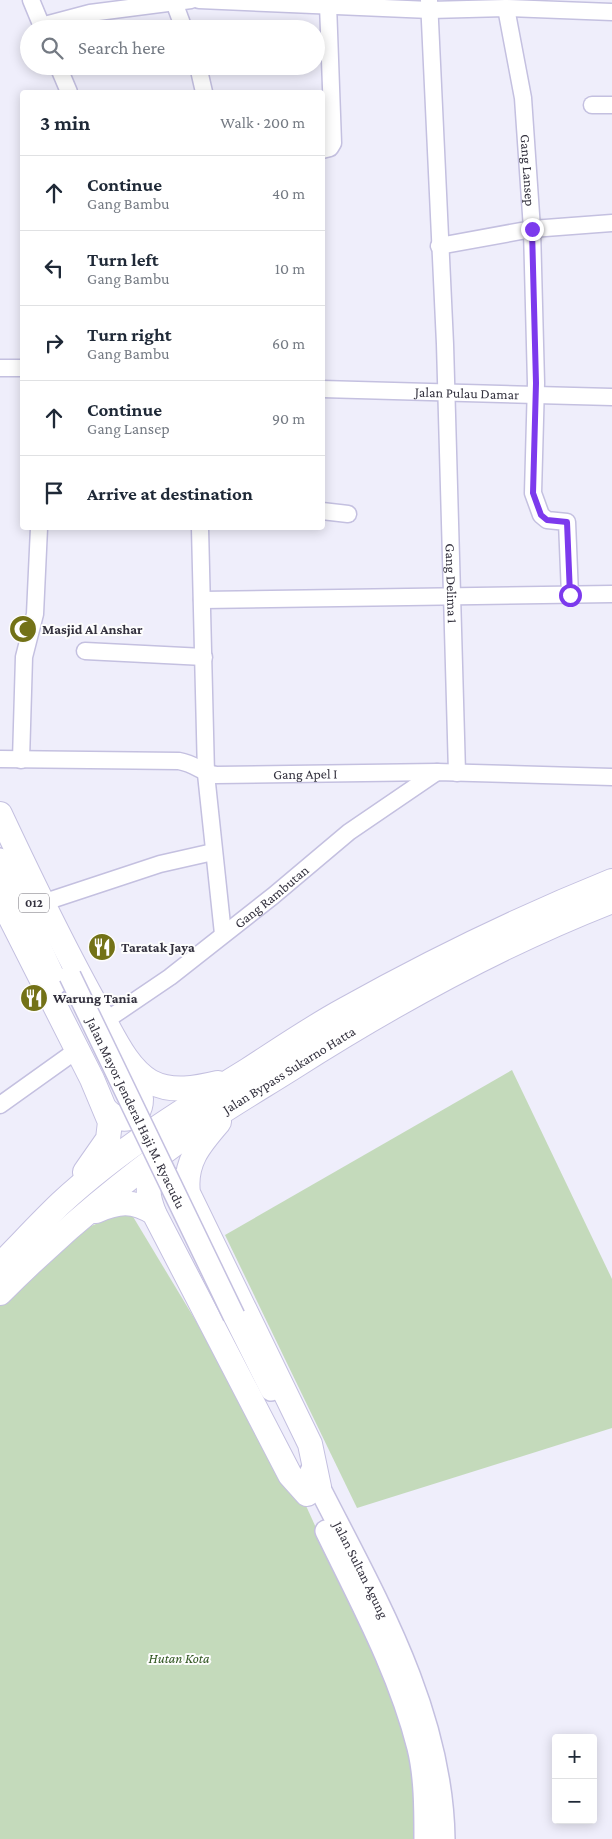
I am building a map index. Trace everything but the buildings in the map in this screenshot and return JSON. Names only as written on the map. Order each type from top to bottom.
[{"type":"highway","points":[[0,814],[71,961],[119,1046],[138,1086],[141,1102],[137,1113],[127,1120],[117,1119],[106,1110]]},
{"type":"highway","name":"Jalan Bypass Sukarno Hatta","points":[[0,1265],[61,1203],[142,1139],[237,1076],[342,1011],[399,980],[612,881]]},
{"type":"highway","points":[[0,890],[5,919],[77,1050],[110,1122],[108,1139],[61,1203]]},
{"type":"highway","name":"Jalan Bypass Sukarno Hatta","points":[[0,1293],[84,1216],[137,1172],[234,1104],[353,1029],[437,980],[612,901]]},
{"type":"highway","points":[[119,1046],[138,1072],[160,1086],[190,1088],[237,1076]]},
{"type":"highway","points":[[234,1104],[195,1152],[187,1171],[188,1193],[310,1444],[313,1490]]},
{"type":"highway","points":[[188,1193],[169,1177],[155,1179],[150,1184],[148,1191],[154,1212],[290,1475],[313,1490]]},
{"type":"highway","points":[[84,1216],[113,1204],[130,1202],[154,1212]]},
{"type":"main road","name":"Jalan Mayor Jenderal Haji M. Ryacudu","points":[[0,829],[64,980]]},
{"type":"main road","name":"Jalan Mayor Jenderal Haji M. Ryacudu","points":[[0,859],[64,980],[228,1319]]},
{"type":"main road","name":"Jalan Sultan Agung","points":[[228,1319],[313,1490],[390,1630],[422,1706],[436,1760],[444,1810],[444,1839]]},
{"type":"main road","name":"Jalan Sultan Agung","points":[[313,1490],[402,1697],[418,1750],[426,1839]]},
{"type":"street","points":[[31,0],[39,20]]},
{"type":"street","points":[[66,20],[90,13],[146,2],[191,0]]},
{"type":"street","points":[[199,0],[429,5],[612,12]]},
{"type":"street","points":[[174,2],[181,20]]},
{"type":"street","points":[[325,149],[330,148],[333,143],[328,4]]},
{"type":"street","name":"Gang Delima 1","points":[[429,5],[445,344],[444,392],[457,773]]},
{"type":"street","name":"Gang Lansep","points":[[506,8],[523,98],[532,229],[535,395],[533,493],[541,515],[547,520],[567,522],[570,595]]},
{"type":"street","points":[[62,75],[68,90]]},
{"type":"street","points":[[200,75],[204,90]]},
{"type":"street","points":[[592,105],[612,105]]},
{"type":"street","points":[[439,246],[532,229],[612,223]]},
{"type":"street","points":[[0,368],[20,368]]},
{"type":"street","name":"Jalan Pulau Damar","points":[[325,389],[612,397]]},
{"type":"street","points":[[325,511],[348,514]]},
{"type":"street","points":[[21,760],[24,657],[35,614],[39,530]]},
{"type":"street","points":[[200,530],[206,774],[223,934]]},
{"type":"street","points":[[202,600],[612,594]]},
{"type":"street","points":[[85,651],[204,657]]},
{"type":"street","name":"Gang Apel I","points":[[0,759],[179,761],[199,767],[206,774],[438,772],[612,777]]},
{"type":"street","name":"Gang Rambutan","points":[[105,1021],[170,977],[273,896],[349,832],[438,772]]},
{"type":"street","points":[[42,902],[160,864],[213,852]]},
{"type":"street","points":[[1,1103],[77,1050]]},
{"type":"green space","points":[[512,1070],[612,1279],[612,1428],[357,1508],[225,1235]]},
{"type":"green space","name":"Hutan Kota","points":[[129,1210],[302,1497],[417,1749],[422,1839],[0,1839],[0,1292],[77,1232]]},
{"type":"place","name":"Masjid Al Anshar","points":[[23,629]]},
{"type":"place","name":"Taratak Jaya","points":[[102,947]]},
{"type":"place","name":"Warung Tania","points":[[34,998]]},
{"type":"route","points":[[532,229],[536,383],[533,493],[534,501],[541,515],[547,520],[567,522],[570,595]]}]
